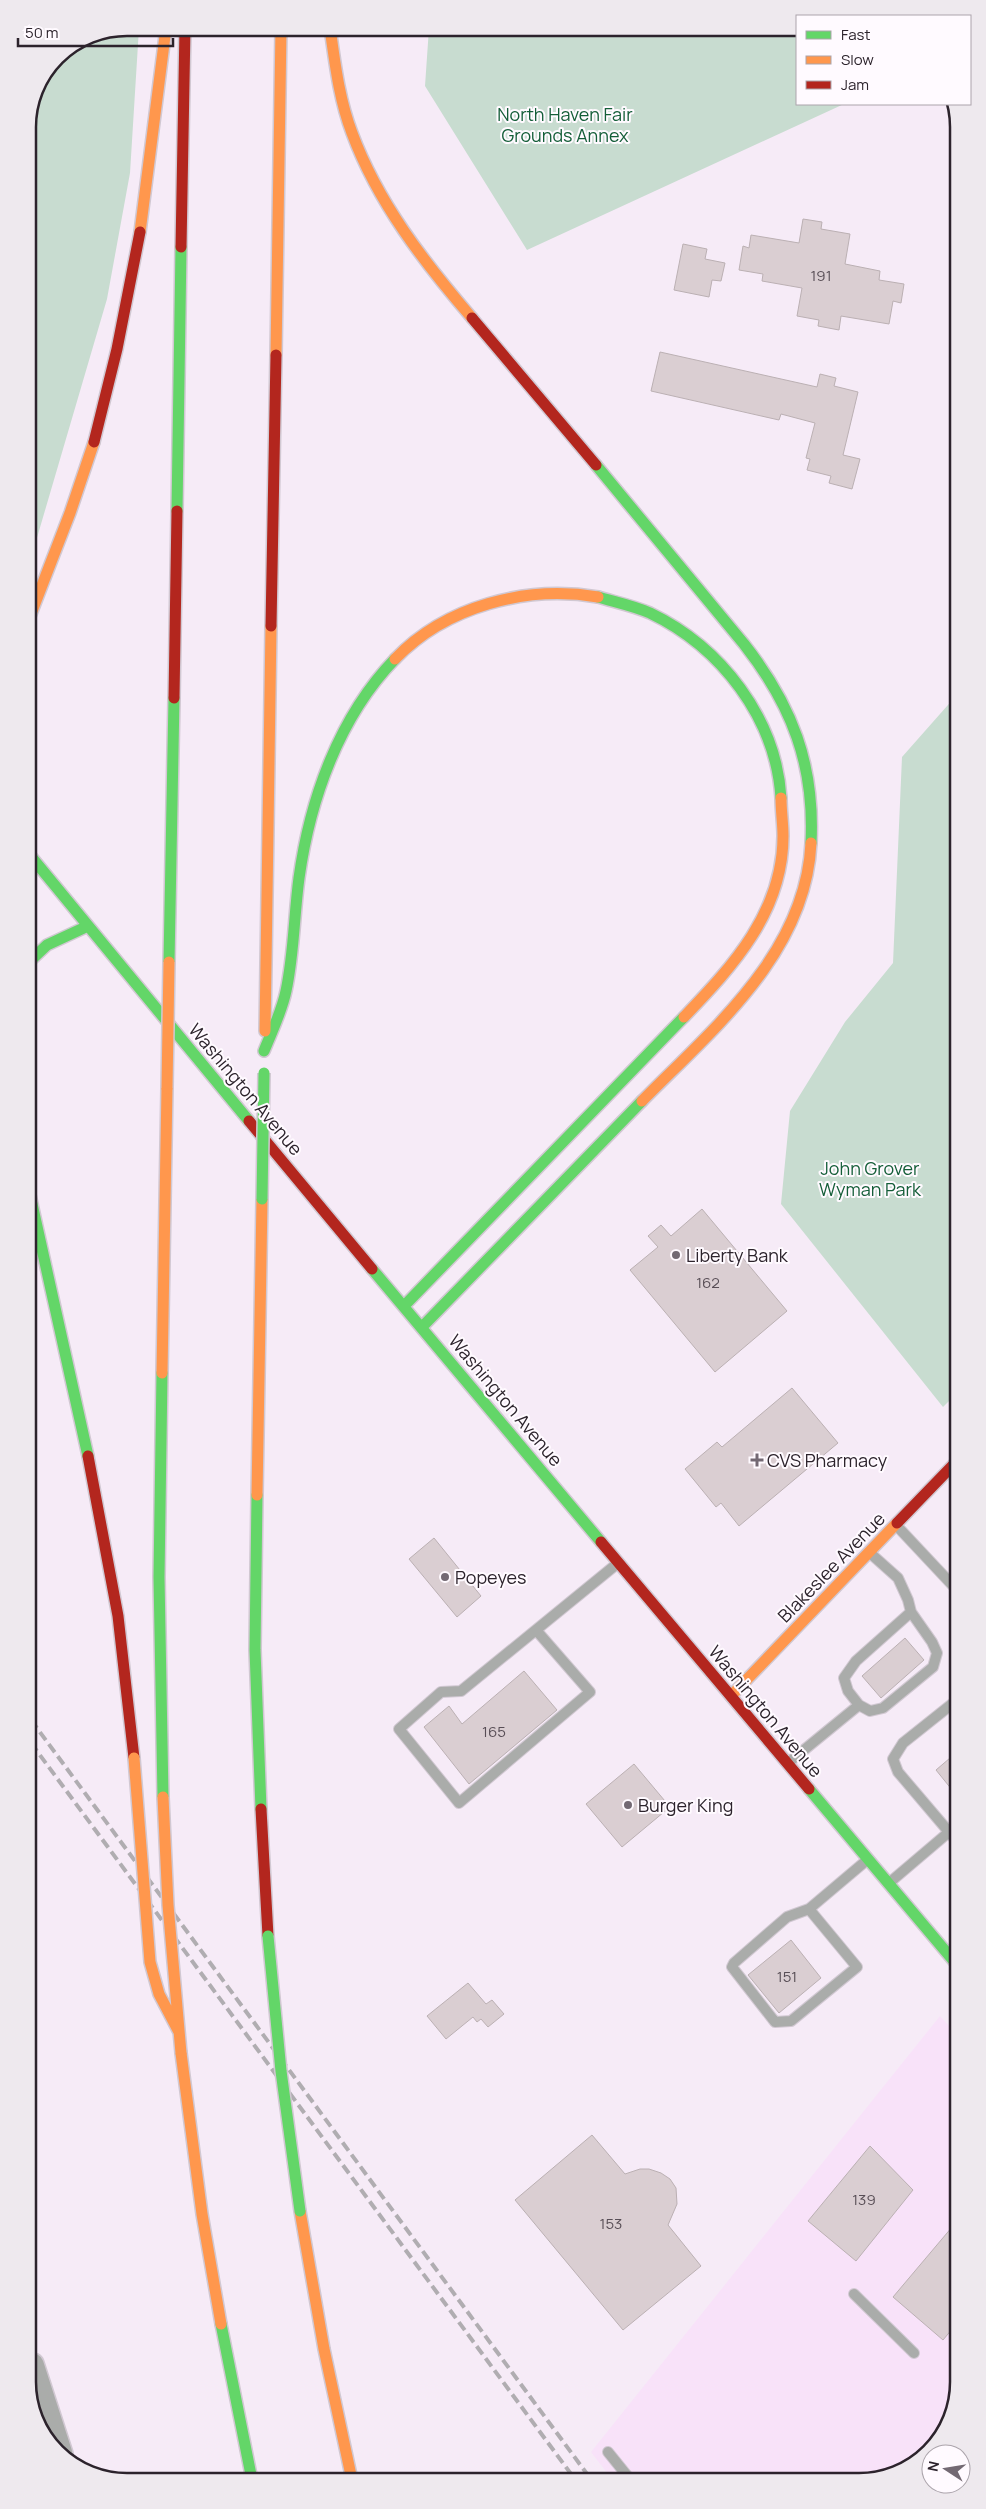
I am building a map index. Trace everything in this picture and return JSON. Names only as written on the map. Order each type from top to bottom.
[{"type":"main road","points":[[36,601],[73,507],[92,447],[111,375],[142,218],[152,146],[157,78],[165,36]]},
{"type":"main road","points":[[185,36],[160,1558],[162,1797],[179,2032],[199,2194],[213,2286],[251,2473]]},
{"type":"main road","points":[[281,36],[255,1650],[260,1808],[268,1936],[280,2071],[300,2211],[324,2349],[351,2473]]},
{"type":"main road","points":[[331,36],[335,71],[345,113],[358,153],[382,200],[436,274],[766,672],[787,706],[800,736],[812,806],[810,859],[801,899],[783,939],[760,976],[722,1020],[422,1328]]},
{"type":"main road","points":[[264,1051],[286,992],[302,860],[313,812],[328,768],[347,724],[364,696],[387,667],[417,639],[450,618],[495,601],[543,593],[589,595],[630,605],[670,623],[708,650],[741,687],[758,715],[768,737],[777,764],[783,804],[780,859],[773,891],[756,930],[738,958],[710,990],[404,1306]]},
{"type":"main road","name":"Washington Avenue","points":[[36,863],[422,1328],[950,1957]]},
{"type":"main road","points":[[36,955],[47,945],[88,926]]},
{"type":"main road","points":[[36,1222],[110,1563],[124,1652],[150,1962],[159,1994],[179,2032]]},
{"type":"main road","name":"Blakeslee Avenue","points":[[731,1696],[950,1468]]},
{"type":"street","points":[[36,2373],[57,2440]]},
{"type":"lane","points":[[896,1525],[950,1583]]},
{"type":"lane","points":[[869,1553],[898,1578],[911,1612],[932,1642],[937,1653],[934,1667],[883,1708],[870,1711],[859,1705],[848,1691],[844,1678],[856,1661],[911,1612]]},
{"type":"lane","points":[[536,1630],[590,1692],[458,1803],[398,1729],[441,1692],[461,1690],[619,1563]]},
{"type":"lane","points":[[787,1763],[859,1705]]},
{"type":"lane","points":[[888,1883],[949,1832],[898,1772],[893,1759],[903,1743],[950,1706]]},
{"type":"lane","points":[[809,1909],[857,1966],[791,2022],[775,2022],[732,1967],[734,1963],[787,1917],[809,1909],[868,1859]]},
{"type":"lane","points":[[854,2294],[914,2354]]},
{"type":"lane","points":[[608,2452],[625,2473]]},
{"type":"shaded area","points":[[940,2016],[950,2027],[950,2381],[947,2405],[943,2416],[927,2442],[921,2444],[921,2448],[904,2461],[882,2470],[870,2472],[607,2473],[591,2452]]},
{"type":"green space","points":[[139,36],[130,173],[107,299],[36,541],[36,122],[39,104],[48,82],[59,67],[82,48],[104,39]]},
{"type":"green space","name":"North Haven Fair Grounds Annex","points":[[428,36],[796,36],[796,105],[842,105],[527,250],[425,86]]},
{"type":"green space","name":"John Grover Wyman Park","points":[[950,703],[950,1400],[943,1407],[781,1204],[790,1111],[845,1022],[893,963],[902,757]]},
{"type":"building","points":[[803,219],[822,222],[821,229],[850,234],[845,264],[880,271],[879,280],[904,284],[901,303],[893,301],[889,324],[841,316],[839,330],[818,326],[819,320],[797,316],[802,288],[762,281],[763,274],[739,270],[743,246],[749,248],[751,235],[799,243]]},
{"type":"building","points":[[683,244],[707,249],[705,259],[725,263],[721,281],[712,280],[709,297],[674,290]]},
{"type":"building","points":[[660,352],[817,387],[820,374],[836,378],[834,386],[858,392],[843,455],[860,459],[852,489],[829,483],[831,476],[807,470],[810,459],[806,458],[815,423],[781,414],[779,420],[651,391]]},
{"type":"building","points":[[702,1209],[787,1311],[715,1372],[630,1270],[658,1247],[648,1236],[661,1225],[671,1236]]},
{"type":"building","name":"CVS Pharmacy","points":[[792,1388],[838,1443],[739,1526],[721,1503],[716,1507],[685,1469],[717,1442],[722,1447]]},
{"type":"building","name":"Popeyes","points":[[434,1538],[481,1596],[457,1617],[409,1559]]},
{"type":"building","points":[[905,1638],[924,1660],[881,1698],[862,1676]]},
{"type":"building","points":[[524,1671],[557,1710],[469,1784],[424,1727],[449,1706],[462,1724]]},
{"type":"building","points":[[950,1758],[950,1787],[936,1770]]},
{"type":"building","name":"Burger King","points":[[634,1764],[670,1807],[622,1847],[586,1804]]},
{"type":"building","points":[[791,1940],[821,1978],[779,2013],[748,1975]]},
{"type":"building","points":[[468,1983],[486,2004],[492,2000],[504,2014],[488,2027],[481,2019],[477,2022],[473,2017],[446,2039],[427,2016]]},
{"type":"building","points":[[592,2135],[625,2174],[640,2169],[649,2169],[661,2173],[670,2179],[676,2188],[677,2204],[668,2225],[701,2266],[623,2330],[515,2200]]},
{"type":"building","points":[[870,2146],[913,2190],[856,2261],[808,2221]]},
{"type":"building","points":[[950,2229],[950,2332],[943,2340],[893,2297]]},
{"type":"railway","points":[[36,1727],[586,2473]]},
{"type":"railway","points":[[36,1750],[570,2473]]},
{"type":"traffic: fast","points":[[177,511],[181,247]]},
{"type":"traffic: fast","points":[[596,465],[744,644],[775,690],[797,737],[804,762],[809,788],[811,843]]},
{"type":"traffic: fast","points":[[598,597],[650,613],[676,627],[700,645],[721,665],[740,688],[756,713],[768,740],[777,768],[781,798]]},
{"type":"traffic: fast","points":[[264,1051],[286,991],[291,963],[299,878],[304,848],[319,789],[343,733],[358,707],[375,682],[395,659]]},
{"type":"traffic: fast","points":[[169,962],[174,698]]},
{"type":"traffic: fast","points":[[36,862],[249,1121]]},
{"type":"traffic: fast","points":[[36,955],[47,945],[88,926]]},
{"type":"traffic: fast","points":[[404,1306],[684,1017]]},
{"type":"traffic: fast","points":[[262,1199],[264,1073]]},
{"type":"traffic: fast","points":[[422,1327],[642,1101]]},
{"type":"traffic: fast","points":[[36,1222],[88,1456]]},
{"type":"traffic: fast","points":[[372,1269],[601,1542]]},
{"type":"traffic: fast","points":[[162,1373],[159,1577],[163,1797]]},
{"type":"traffic: fast","points":[[257,1495],[255,1650],[261,1809]]},
{"type":"traffic: fast","points":[[809,1789],[950,1956]]},
{"type":"traffic: fast","points":[[268,1936],[281,2071],[300,2211]]},
{"type":"traffic: fast","points":[[221,2324],[251,2473]]},
{"type":"traffic: slow","points":[[140,232],[165,36]]},
{"type":"traffic: slow","points":[[276,355],[281,36]]},
{"type":"traffic: slow","points":[[331,36],[344,107],[352,133],[375,184],[404,231],[472,318]]},
{"type":"traffic: slow","points":[[36,601],[70,513],[94,442]]},
{"type":"traffic: slow","points":[[395,659],[415,641],[438,625],[463,613],[489,604],[516,597],[543,594],[571,594],[598,597]]},
{"type":"traffic: slow","points":[[265,1031],[271,626]]},
{"type":"traffic: slow","points":[[684,1017],[737,957],[765,913],[781,864],[783,836],[781,798]]},
{"type":"traffic: slow","points":[[642,1101],[725,1017],[774,954],[792,920],[805,883],[811,843]]},
{"type":"traffic: slow","points":[[167,1088],[169,962]]},
{"type":"traffic: slow","points":[[162,1373],[167,1088]]},
{"type":"traffic: slow","points":[[257,1495],[262,1199]]},
{"type":"traffic: slow","points":[[731,1696],[897,1523]]},
{"type":"traffic: slow","points":[[134,1758],[150,1962],[159,1994],[179,2032]]},
{"type":"traffic: slow","points":[[163,1797],[168,1905],[181,2053]]},
{"type":"traffic: slow","points":[[181,2053],[202,2214],[221,2324]]},
{"type":"traffic: slow","points":[[300,2211],[324,2349],[351,2473]]},
{"type":"traffic: jam","points":[[181,247],[185,36]]},
{"type":"traffic: jam","points":[[94,442],[117,349],[140,232]]},
{"type":"traffic: jam","points":[[472,318],[596,465]]},
{"type":"traffic: jam","points":[[271,626],[276,355]]},
{"type":"traffic: jam","points":[[174,698],[177,511]]},
{"type":"traffic: jam","points":[[249,1121],[372,1269]]},
{"type":"traffic: jam","points":[[88,1456],[118,1616],[134,1758]]},
{"type":"traffic: jam","points":[[897,1523],[950,1468]]},
{"type":"traffic: jam","points":[[601,1542],[809,1789]]},
{"type":"traffic: jam","points":[[261,1809],[268,1936]]},
{"type":"place","name":"Liberty Bank","points":[[676,1255]]},
{"type":"place","name":"CVS Pharmacy","points":[[757,1460]]},
{"type":"place","name":"Popeyes","points":[[445,1577]]},
{"type":"place","name":"Burger King","points":[[628,1805]]}]
